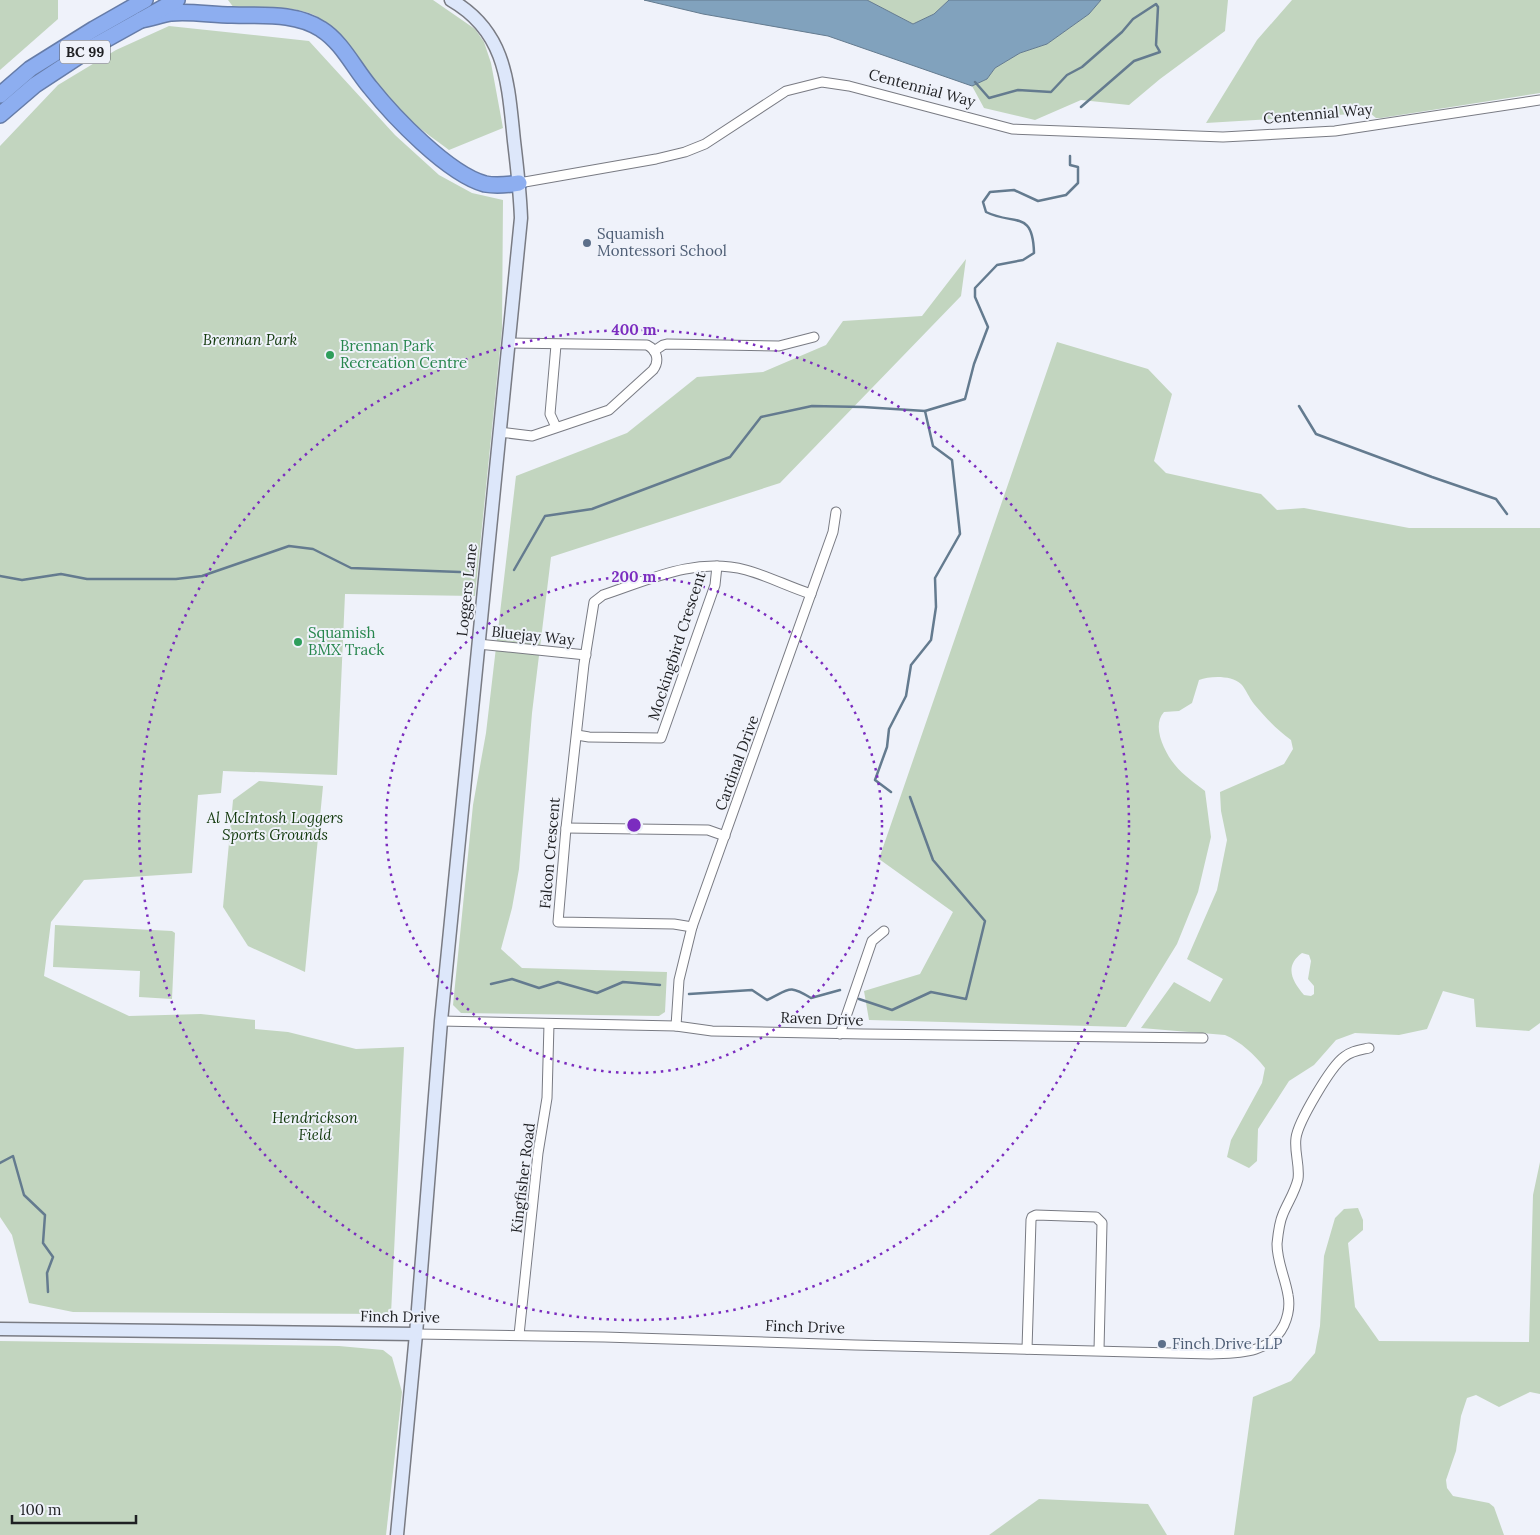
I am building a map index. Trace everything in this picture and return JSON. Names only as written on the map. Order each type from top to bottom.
[{"type":"highway","points":[[0,95],[30,70],[94,29],[146,0]]},
{"type":"highway","name":"BC 99","points":[[0,115],[35,85],[96,45],[177,0]]},
{"type":"highway","points":[[219,0],[221,6],[230,15]]},
{"type":"highway","points":[[141,20],[171,13],[199,13],[272,16],[304,21],[320,28],[330,36],[404,126],[445,162],[484,184],[502,186],[519,183]]},
{"type":"street","points":[[452,0],[468,11],[485,29],[502,59],[509,86],[519,183]]},
{"type":"street","name":"Centennial Way","points":[[519,183],[656,160],[685,152],[705,144],[786,91],[822,82],[849,86],[1012,130],[1223,137],[1335,131],[1540,100]]},
{"type":"street","name":"Loggers Lane","points":[[396,1535],[416,1334],[441,1021],[521,218],[519,183]]},
{"type":"street","points":[[654,351],[667,344],[779,346],[814,337]]},
{"type":"street","points":[[499,432],[532,436],[612,408],[656,366],[657,361],[654,351],[647,346],[509,343]]},
{"type":"street","points":[[556,345],[550,414],[556,427]]},
{"type":"street","name":"Cardinal Drive","points":[[676,1026],[679,980],[692,927],[834,532],[836,512]]},
{"type":"street","name":"Falcon Crescent","points":[[692,927],[674,924],[558,922],[566,828],[592,609],[598,598],[603,594],[695,566],[717,566],[747,571],[811,594]]},
{"type":"street","name":"Mockingbird Crescent","points":[[577,735],[589,737],[661,738],[715,585],[717,566]]},
{"type":"street","name":"Bluejay Way","points":[[478,644],[586,655]]},
{"type":"street","points":[[566,828],[708,830],[725,836]]},
{"type":"street","points":[[840,1034],[872,942],[884,930]]},
{"type":"street","name":"Raven Drive","points":[[441,1021],[676,1026],[712,1031],[840,1034],[1203,1038]]},
{"type":"street","name":"Kingfisher Road","points":[[519,1335],[538,1153],[547,1098],[549,1024]]},
{"type":"street","name":"Finch Drive","points":[[0,1329],[519,1335],[1211,1354],[1246,1352],[1264,1346],[1278,1335],[1286,1321],[1289,1301],[1279,1263],[1278,1236],[1282,1216],[1298,1178],[1295,1145],[1298,1128],[1339,1062],[1352,1052],[1369,1048]]},
{"type":"street","points":[[1027,1349],[1031,1220],[1036,1215],[1096,1217],[1102,1223],[1099,1350]]},
{"type":"green space","points":[[0,0],[58,0],[58,19],[0,70]]},
{"type":"green space","points":[[228,0],[433,0],[475,29],[484,42],[491,63],[503,128],[449,150],[411,121],[384,97],[369,80],[339,37],[322,20],[314,15],[295,10],[234,8]]},
{"type":"green space","points":[[867,0],[949,0],[934,14],[913,24]]},
{"type":"green space","points":[[1101,0],[1228,0],[1225,31],[1160,79],[1129,105],[1081,100],[1035,120],[984,108],[972,86],[987,79],[995,68],[1020,53],[1047,44],[1089,14]]},
{"type":"green space","points":[[1292,0],[1540,0],[1540,93],[1381,118],[1376,118],[1370,113],[1206,123],[1257,40]]},
{"type":"green space","name":"Brennan Park","points":[[169,26],[309,41],[395,135],[439,175],[472,193],[503,200],[502,329],[475,596],[345,594],[337,775],[223,771],[221,793],[198,795],[192,873],[84,880],[51,922],[44,976],[129,1016],[201,1014],[255,1020],[255,1029],[288,1032],[356,1049],[404,1047],[391,1314],[73,1312],[29,1303],[12,1235],[0,1217],[0,146],[58,85],[116,50]]},
{"type":"green space","points":[[966,259],[961,296],[780,483],[551,557],[532,713],[519,869],[512,908],[501,949],[522,968],[667,972],[665,1012],[659,1016],[461,1013],[453,1005],[473,805],[486,733],[516,476],[627,433],[697,377],[763,372],[826,345],[843,321],[922,316]]},
{"type":"green space","points":[[1057,342],[1148,369],[1172,394],[1154,461],[1166,473],[1261,494],[1277,510],[1304,508],[1409,528],[1540,528],[1540,1023],[1529,1031],[1476,1027],[1474,999],[1443,991],[1427,1029],[1399,1035],[1355,1033],[1336,1040],[1314,1065],[1289,1081],[1258,1129],[1257,1161],[1249,1168],[1227,1157],[1231,1140],[1262,1083],[1265,1068],[1247,1049],[1225,1035],[1141,1028],[1174,982],[1210,1002],[1223,979],[1187,959],[1217,890],[1227,840],[1221,811],[1220,792],[1284,764],[1293,749],[1291,740],[1262,714],[1241,684],[1232,679],[1214,677],[1199,680],[1192,703],[1179,711],[1164,712],[1160,718],[1159,732],[1167,754],[1182,772],[1205,791],[1211,837],[1198,892],[1177,944],[1126,1027],[869,1020],[864,991],[920,974],[953,912],[879,859]],"holes":[[[1302,953],[1309,955],[1311,961],[1308,979],[1314,986],[1314,994],[1311,996],[1304,995],[1293,979],[1292,974],[1293,963],[1296,958]]]},
{"type":"green space","name":"Al McIntosh Loggers Sports Grounds","points":[[259,781],[323,786],[305,972],[248,946],[223,907],[233,800]]},
{"type":"green space","points":[[55,925],[172,931],[175,933],[172,999],[139,997],[140,971],[53,967]]},
{"type":"green space","points":[[1540,1162],[1540,1394],[1530,1392],[1499,1407],[1476,1395],[1467,1398],[1461,1416],[1456,1451],[1446,1480],[1447,1488],[1453,1496],[1489,1503],[1494,1507],[1504,1535],[1234,1535],[1253,1397],[1291,1381],[1315,1353],[1320,1326],[1324,1256],[1335,1218],[1344,1209],[1358,1208],[1363,1220],[1363,1230],[1348,1243],[1355,1307],[1379,1341],[1529,1342],[1533,1195]]},
{"type":"green space","points":[[0,1341],[339,1346],[383,1350],[392,1357],[402,1392],[386,1535],[0,1535]]},
{"type":"green space","points":[[1039,1499],[1148,1504],[1167,1535],[989,1535]]},
{"type":"water","points":[[644,0],[867,0],[913,24],[934,14],[949,0],[1101,0],[1089,14],[1047,44],[1020,53],[995,68],[987,79],[972,86],[828,36],[703,14]]},
{"type":"waterway","points":[[975,82],[989,98],[1018,90],[1051,92],[1067,75],[1082,67],[1122,32],[1133,19],[1156,4],[1158,7],[1156,45],[1160,52],[1134,61],[1081,107]]},
{"type":"waterway","points":[[514,570],[545,516],[592,509],[730,457],[761,417],[812,406],[925,411],[965,399],[974,364],[988,327],[975,297],[975,288],[997,265],[1023,260],[1034,253],[1033,239],[1026,224],[986,212],[983,202],[990,192],[1014,190],[1038,201],[1066,195],[1078,183],[1078,167],[1070,165],[1070,156]]},
{"type":"waterway","points":[[1299,406],[1316,434],[1496,499],[1507,514]]},
{"type":"waterway","points":[[891,792],[875,780],[887,747],[889,729],[906,696],[911,665],[931,640],[936,607],[935,578],[960,534],[952,460],[933,446],[925,411]]},
{"type":"waterway","points":[[0,576],[22,580],[61,574],[87,579],[176,579],[202,576],[289,546],[313,549],[351,568],[460,572]]},
{"type":"waterway","points":[[859,999],[892,1010],[931,992],[966,999],[985,921],[933,860],[910,797]]},
{"type":"waterway","points":[[491,984],[512,979],[539,988],[558,982],[597,993],[623,982],[660,985]]},
{"type":"waterway","points":[[689,994],[752,990],[767,1000],[789,990],[798,991],[811,998],[840,990]]},
{"type":"waterway","points":[[0,1163],[13,1156],[24,1195],[45,1215],[43,1243],[53,1257],[47,1273],[48,1292]]},
{"type":"place","name":"Squamish Montessori School","points":[[587,243]]},
{"type":"place","name":"Brennan Park Recreation Centre","points":[[330,355]]},
{"type":"place","name":"Squamish BMX Track","points":[[298,642]]},
{"type":"place","name":"Finch Drive LLP","points":[[1162,1344]]},
{"type":"park label","name":"Hendrickson Field","points":[[315,1126]]}]
